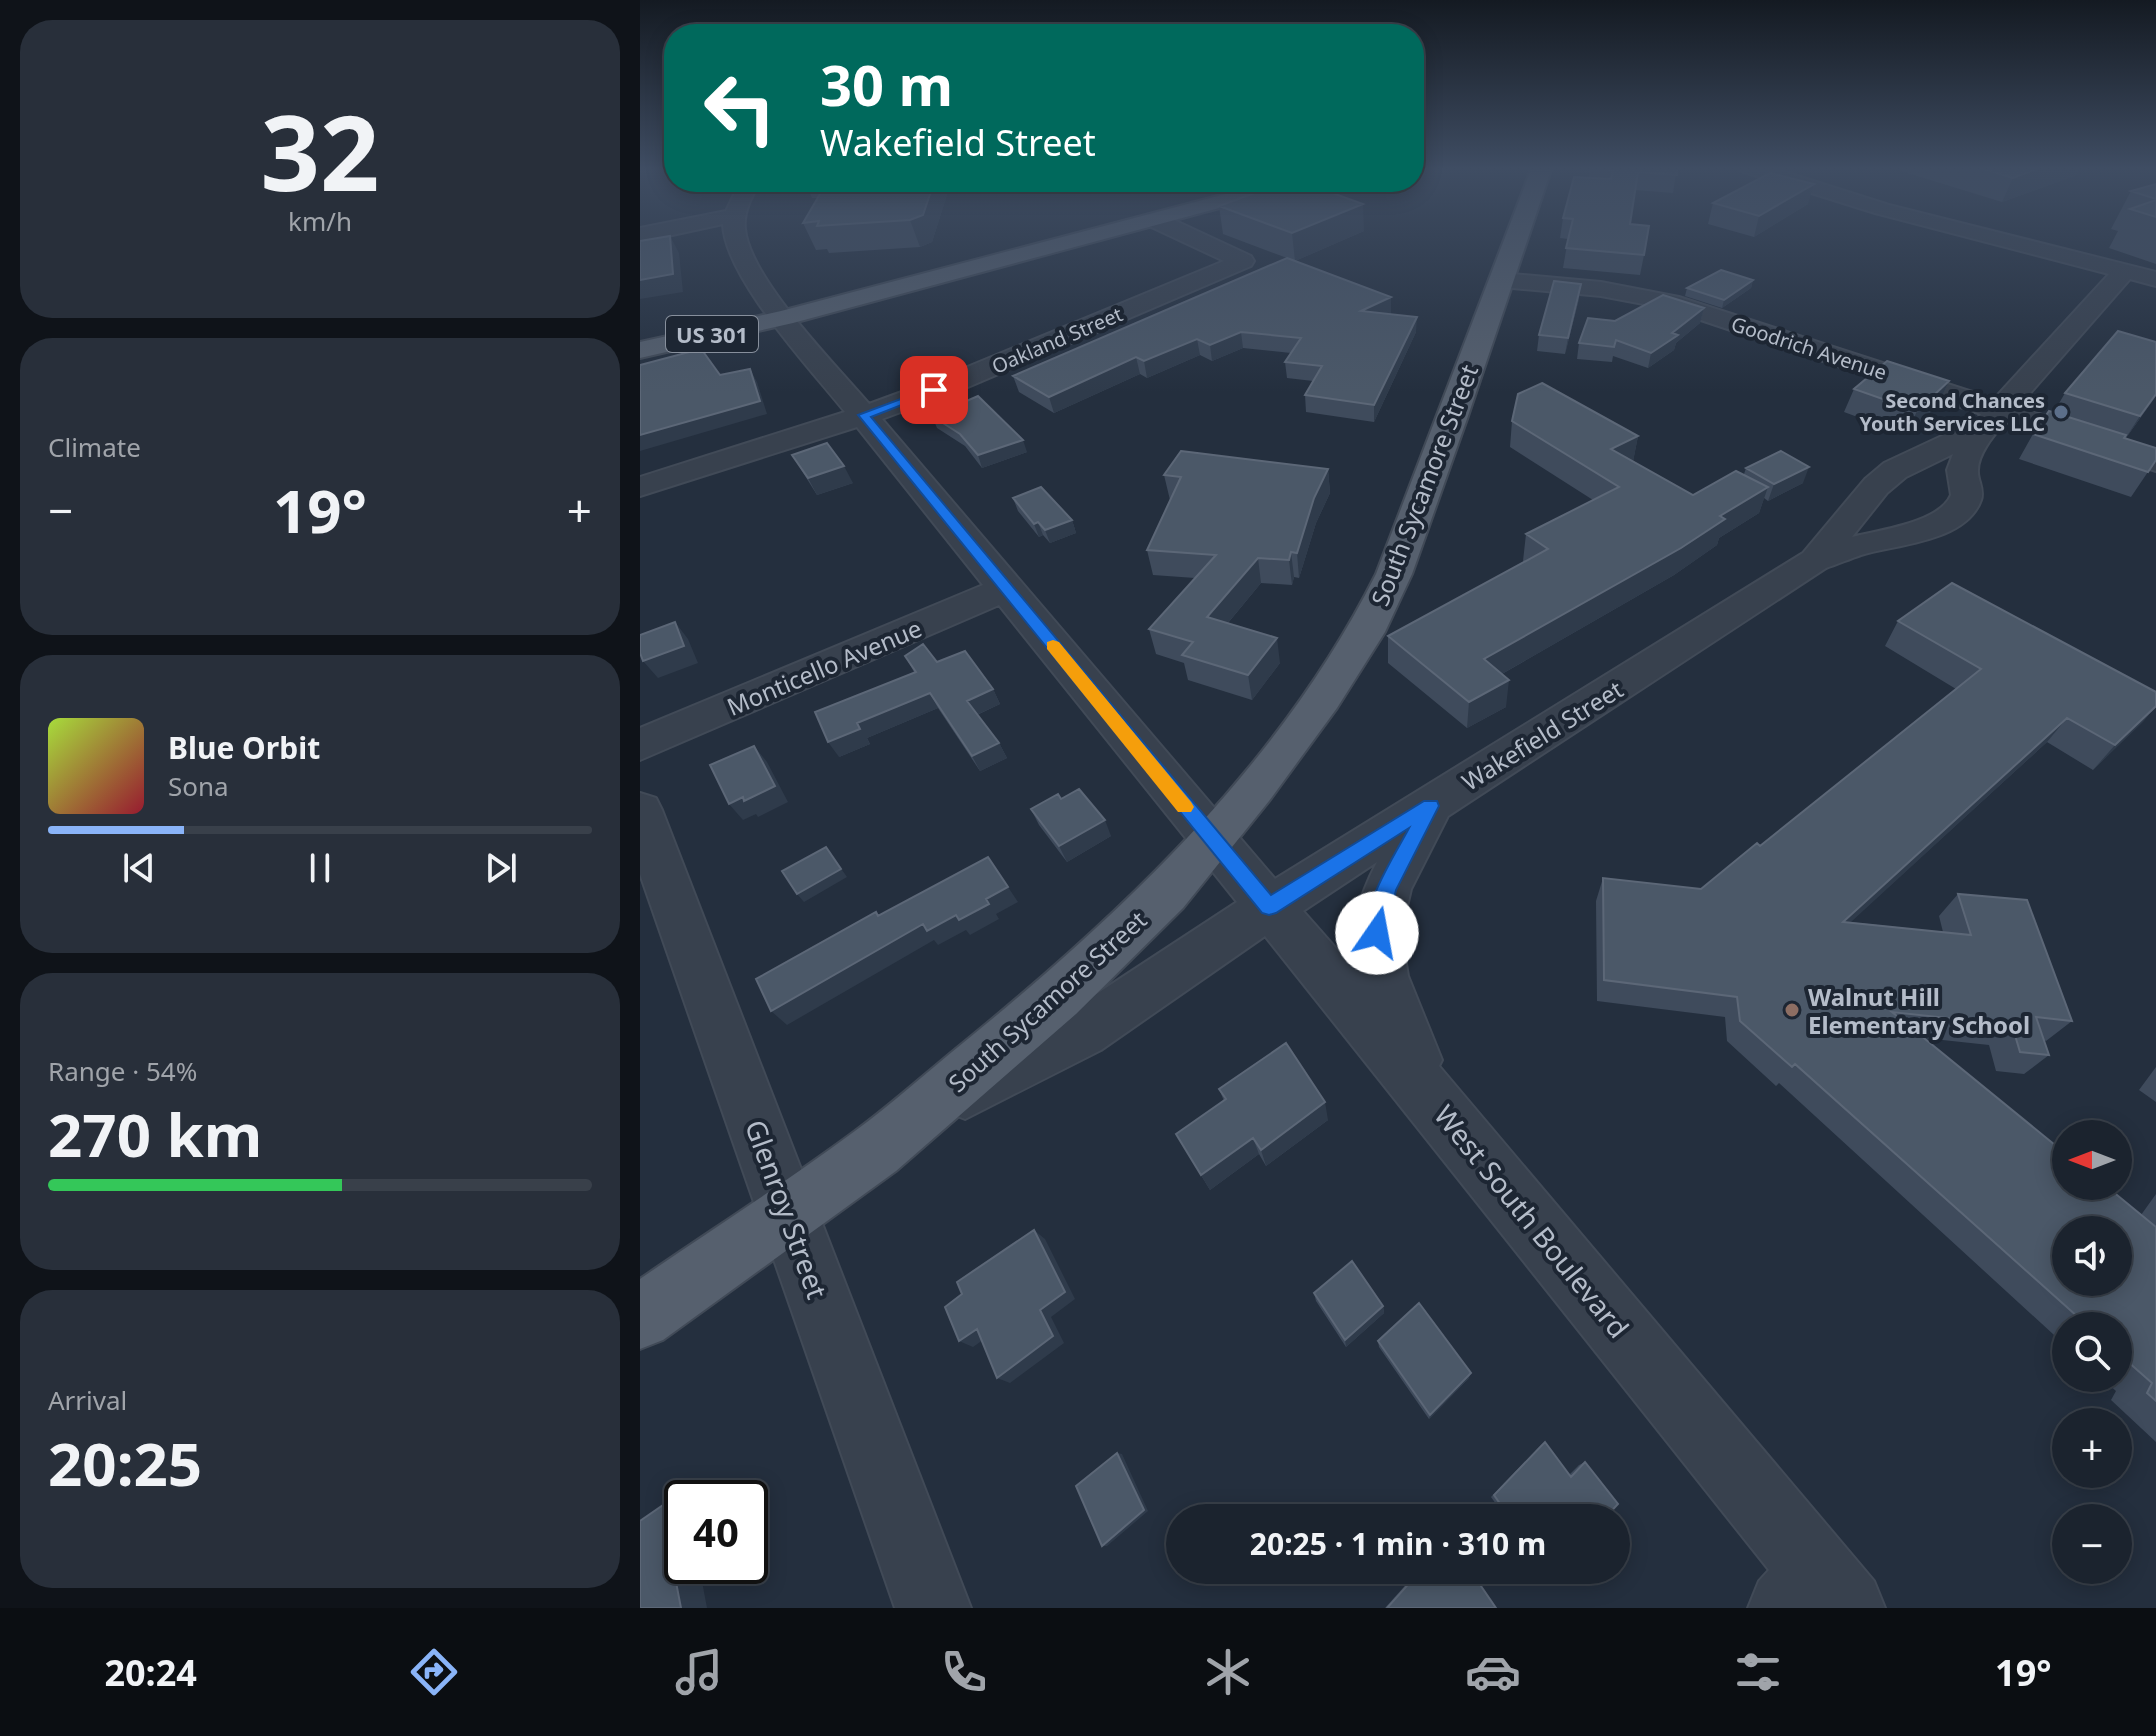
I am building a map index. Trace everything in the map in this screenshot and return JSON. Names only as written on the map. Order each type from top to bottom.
[{"type":"main road","name":"US 301","points":[[640,350],[1026,242]]},
{"type":"main road","name":"US 301","points":[[640,335],[780,311],[1064,242]]},
{"type":"main road","name":"South Sycamore Street","points":[[640,1317],[876,1151],[1058,997],[1166,894],[1212,839],[1323,698],[1366,632],[1411,533],[1515,242]]},
{"type":"street","name":"West South Boulevard","points":[[737,242],[780,311],[1212,839],[1431,1099],[1816,1595]]},
{"type":"street","name":"Oakland Street","points":[[640,487],[864,415],[958,381],[1243,261],[1202,242]]},
{"type":"street","points":[[2011,242],[2156,279]]},
{"type":"street","name":"Wakefield Street","points":[[1269,907],[1814,561],[1849,548],[1930,527],[1949,518],[1962,507],[1967,495],[1962,470],[1965,458],[1993,418],[2125,271]]},
{"type":"street","name":"Goodrich Avenue","points":[[1501,280],[1650,297],[1993,418],[2156,462]]},
{"type":"street","name":"Wakefield Street","points":[[1814,561],[1876,486],[1895,470],[1993,418]]},
{"type":"street","name":"Monticello Avenue","points":[[640,745],[1008,588]]},
{"type":"street","points":[[1430,806],[1387,890],[1379,913],[1376,952],[1382,979],[1431,1099]]},
{"type":"street","name":"Glenroy Street","points":[[640,810],[933,1608]]},
{"type":"street","name":"South Sycamore Street","points":[[920,1114],[1082,1033],[1269,907]]},
{"type":"building","points":[[640,242],[670,242],[673,274],[640,280]]},
{"type":"building","points":[[1567,242],[1646,242],[1644,255],[1566,248]]},
{"type":"building","points":[[1287,258],[1391,297],[1361,311],[1417,317],[1374,405],[1305,395],[1322,366],[1285,362],[1301,338],[1241,332],[1210,345],[1197,339],[1144,361],[1136,357],[1049,397],[1013,376]]},
{"type":"building","points":[[1721,270],[1753,280],[1724,300],[1687,288]]},
{"type":"building","points":[[1554,281],[1581,284],[1568,338],[1539,335]]},
{"type":"building","points":[[1663,295],[1704,308],[1672,333],[1678,335],[1651,353],[1616,340],[1614,347],[1579,343],[1588,318],[1615,321]]},
{"type":"building","points":[[2118,331],[2156,342],[2156,394],[2140,416],[2065,393]]},
{"type":"building","points":[[702,350],[720,375],[750,369],[760,401],[640,435],[640,365]]},
{"type":"building","points":[[1887,361],[1949,381],[1917,411],[1854,389]]},
{"type":"building","points":[[1542,383],[1638,436],[1611,449],[1693,495],[1736,471],[1768,487],[1720,516],[1725,519],[1681,548],[1484,659],[1509,680],[1469,702],[1388,636],[1548,549],[1526,534],[1619,487],[1512,421],[1518,394]]},
{"type":"building","points":[[978,396],[1023,440],[978,455],[960,434],[932,416]]},
{"type":"building","points":[[2049,411],[2126,435],[2124,438],[2156,448],[2156,460],[2148,472],[2033,434]]},
{"type":"building","points":[[827,443],[844,466],[808,478],[792,455]]},
{"type":"building","points":[[1181,451],[1328,469],[1314,498],[1297,553],[1291,552],[1289,560],[1258,558],[1207,617],[1277,638],[1248,675],[1182,655],[1193,642],[1149,629],[1216,555],[1147,550],[1181,477],[1164,475]]},
{"type":"building","points":[[1781,451],[1809,467],[1774,484],[1746,468]]},
{"type":"building","points":[[1041,487],[1072,520],[1045,530],[1038,522],[1034,524],[1013,498]]},
{"type":"building","points":[[1952,583],[2156,692],[2156,706],[2115,745],[2067,718],[1843,922],[1971,935],[1958,894],[2027,900],[2072,1021],[2036,1017],[2049,1055],[2020,1052],[2012,1025],[1892,1012],[2052,1143],[2052,1200],[2123,1200],[2156,1227],[2156,1401],[2147,1393],[2152,1383],[2132,1365],[2132,1312],[2072,1312],[2054,1296],[2132,1296],[2132,1216],[2052,1216],[2052,1294],[1795,1064],[1792,1067],[1740,1021],[1737,997],[1604,980],[1603,878],[1701,889],[1757,843],[1760,846],[1981,669],[1898,621]]},
{"type":"building","points":[[675,622],[684,646],[643,661],[640,635]]},
{"type":"building","points":[[923,644],[937,662],[965,651],[993,689],[967,701],[999,743],[972,756],[930,693],[857,723],[860,729],[828,742],[815,712],[916,672],[905,656]]},
{"type":"building","points":[[754,746],[775,786],[744,801],[743,797],[729,804],[710,765]]},
{"type":"building","points":[[1079,789],[1105,820],[1059,846],[1031,809],[1058,794],[1061,799]]},
{"type":"building","points":[[826,847],[841,869],[797,894],[782,871]]},
{"type":"building","points":[[988,857],[1008,887],[986,899],[989,904],[959,920],[956,915],[927,931],[923,924],[771,1011],[756,979],[876,912],[878,916]]},
{"type":"building","points":[[1286,1043],[1325,1102],[1261,1150],[1253,1138],[1201,1175],[1176,1134],[1226,1099],[1219,1089]]},
{"type":"building","points":[[1034,1230],[1065,1292],[1040,1310],[1053,1336],[997,1378],[977,1329],[959,1341],[945,1307],[962,1294],[957,1282]]},
{"type":"building","points":[[1352,1261],[1383,1306],[1345,1340],[1314,1293]]},
{"type":"building","points":[[1419,1303],[1471,1373],[1430,1415],[1378,1341]]},
{"type":"building","points":[[1545,1442],[1571,1477],[1585,1462],[1618,1504],[1500,1504],[1494,1495]]},
{"type":"building","points":[[1117,1453],[1144,1510],[1102,1546],[1076,1486]]},
{"type":"building","points":[[664,1504],[664,1584],[676,1584],[681,1608],[640,1608],[640,1521]]},
{"type":"building","points":[[1408,1584],[1480,1584],[1496,1608],[1387,1608]]},
{"type":"slow traffic","points":[[1053,645],[1185,807]]},
{"type":"place","name":"Second Chances Youth Services LLC","points":[[2061,412]]},
{"type":"place","name":"Walnut Hill Elementary School","points":[[1792,1010]]},
{"type":"route","points":[[934,390],[864,415],[1269,907],[1430,806],[1387,890],[1379,913],[1377,933]]}]
